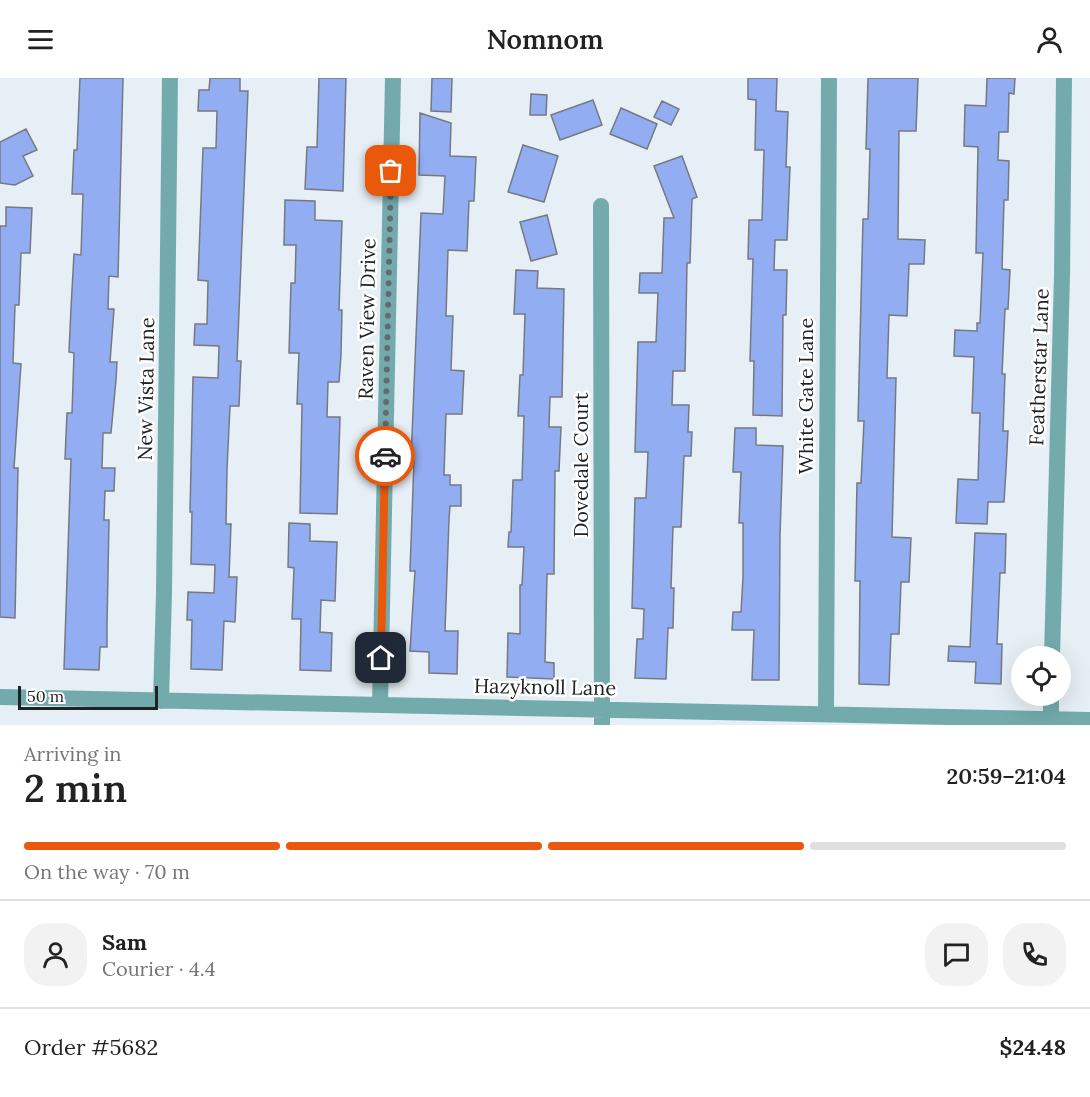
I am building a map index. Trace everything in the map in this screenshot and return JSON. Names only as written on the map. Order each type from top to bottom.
[{"type":"street","name":"New Vista Lane","points":[[161,700],[165,593],[170,78]]},
{"type":"street","name":"Raven View Drive","points":[[380,705],[393,78]]},
{"type":"street","name":"White Gate Lane","points":[[826,714],[829,78]]},
{"type":"street","name":"Featherstar Lane","points":[[1052,646],[1062,276],[1064,78]]},
{"type":"street","name":"Dovedale Court","points":[[601,206],[602,717]]},
{"type":"street","name":"Hazyknoll Lane","points":[[0,697],[380,705],[602,717],[826,714],[1090,720]]},
{"type":"street","points":[[1051,706],[1051,720]]},
{"type":"building","points":[[80,78],[123,78],[118,277],[109,276],[108,309],[114,309],[110,362],[117,362],[111,433],[103,433],[102,468],[115,468],[114,491],[105,491],[104,520],[109,520],[107,647],[100,647],[99,670],[64,669],[71,459],[65,459],[67,413],[72,413],[74,353],[69,352],[74,254],[81,255],[83,194],[72,194],[74,150],[77,150]]},
{"type":"building","points":[[210,78],[240,78],[240,91],[248,91],[237,361],[241,361],[239,406],[230,406],[227,469],[226,524],[231,524],[229,577],[237,577],[235,622],[224,621],[222,670],[191,669],[192,620],[187,620],[188,592],[214,593],[215,565],[191,564],[192,512],[190,512],[193,377],[218,378],[219,346],[194,345],[195,324],[207,324],[208,281],[198,280],[203,148],[216,148],[217,111],[198,111],[199,90],[209,90]]},
{"type":"building","points":[[319,78],[346,78],[343,191],[305,189],[307,147],[317,147]]},
{"type":"building","points":[[432,78],[452,78],[451,112],[431,111]]},
{"type":"building","points":[[748,78],[777,78],[776,111],[788,112],[786,167],[790,167],[787,240],[775,240],[774,270],[787,270],[786,315],[783,315],[782,416],[753,415],[754,361],[750,361],[753,259],[748,259],[749,220],[762,220],[764,150],[755,150],[756,100],[748,99]]},
{"type":"building","points":[[868,78],[918,78],[916,131],[899,131],[898,239],[925,240],[924,264],[909,264],[907,316],[889,315],[887,378],[896,378],[892,537],[911,538],[909,582],[901,582],[899,634],[891,634],[889,685],[859,684],[860,581],[855,581],[857,483],[861,483],[864,421],[858,421],[863,219],[868,219],[870,149],[866,149]]},
{"type":"building","points":[[987,78],[1015,78],[1014,94],[1009,93],[1008,132],[999,132],[998,160],[1009,161],[1008,200],[1004,200],[1002,269],[1010,270],[1008,309],[1005,309],[1002,374],[1005,374],[1003,431],[1008,431],[1004,502],[988,502],[987,524],[956,523],[958,479],[978,480],[980,413],[972,413],[974,357],[954,356],[955,330],[977,331],[977,323],[980,323],[983,253],[976,253],[978,147],[964,146],[965,105],[986,106]]},
{"type":"building","points":[[531,94],[547,95],[546,115],[530,115]]},
{"type":"building","points":[[593,100],[602,125],[560,140],[551,115]]},
{"type":"building","points":[[662,101],[679,109],[671,125],[654,117]]},
{"type":"building","points":[[621,108],[657,124],[647,149],[610,134]]},
{"type":"building","points":[[420,113],[451,123],[450,156],[476,157],[474,201],[469,201],[467,251],[448,250],[446,316],[453,316],[451,370],[464,371],[462,414],[446,414],[444,475],[450,475],[450,485],[461,485],[461,506],[450,506],[445,631],[458,631],[457,674],[429,673],[429,652],[410,651],[415,571],[410,571],[414,461],[411,461],[421,213],[443,214],[445,176],[419,175]]},
{"type":"building","points":[[26,129],[37,150],[23,156],[33,176],[15,185],[0,183],[0,142]]},
{"type":"building","points":[[523,145],[558,156],[544,202],[508,192]]},
{"type":"building","points":[[682,156],[697,197],[692,199],[690,263],[687,263],[685,371],[673,371],[672,405],[689,405],[688,432],[692,432],[691,456],[684,456],[681,527],[673,527],[671,588],[674,588],[673,628],[668,628],[666,679],[635,678],[637,639],[643,639],[644,609],[632,608],[635,498],[646,498],[648,452],[635,452],[638,342],[656,342],[658,293],[639,293],[640,273],[662,273],[664,218],[674,218],[654,166]]},
{"type":"building","points":[[285,200],[315,201],[315,220],[342,221],[339,382],[328,382],[327,417],[340,417],[337,514],[300,513],[302,404],[297,404],[299,353],[289,353],[291,283],[295,283],[296,245],[284,245]]},
{"type":"building","points":[[6,207],[32,208],[30,253],[21,253],[19,305],[15,305],[13,363],[21,364],[14,468],[18,468],[15,618],[0,617],[0,226],[6,226]]},
{"type":"building","points":[[547,215],[557,254],[531,261],[520,222]]},
{"type":"building","points":[[516,270],[538,271],[537,288],[564,289],[562,397],[550,397],[549,427],[561,427],[559,471],[555,471],[554,574],[547,574],[545,662],[554,663],[554,679],[507,677],[508,633],[520,634],[520,585],[522,585],[524,547],[508,547],[509,532],[511,532],[513,480],[522,480],[524,416],[518,416],[520,375],[523,375],[525,314],[514,314]]},
{"type":"building","points":[[735,428],[756,428],[756,445],[783,446],[779,680],[752,680],[754,630],[732,630],[733,612],[741,612],[743,577],[743,523],[739,523],[741,472],[733,472]]},
{"type":"building","points":[[289,523],[310,524],[310,541],[337,542],[335,601],[321,600],[320,632],[332,633],[331,671],[300,670],[301,619],[292,619],[294,568],[288,567]]},
{"type":"building","points":[[975,533],[1006,534],[1005,573],[1000,573],[997,644],[1002,644],[1001,684],[975,683],[976,662],[948,661],[949,646],[970,647]]},
{"type":"way so far","points":[[385,456],[391,171]]},
{"type":"route","points":[[381,658],[385,456]]}]
